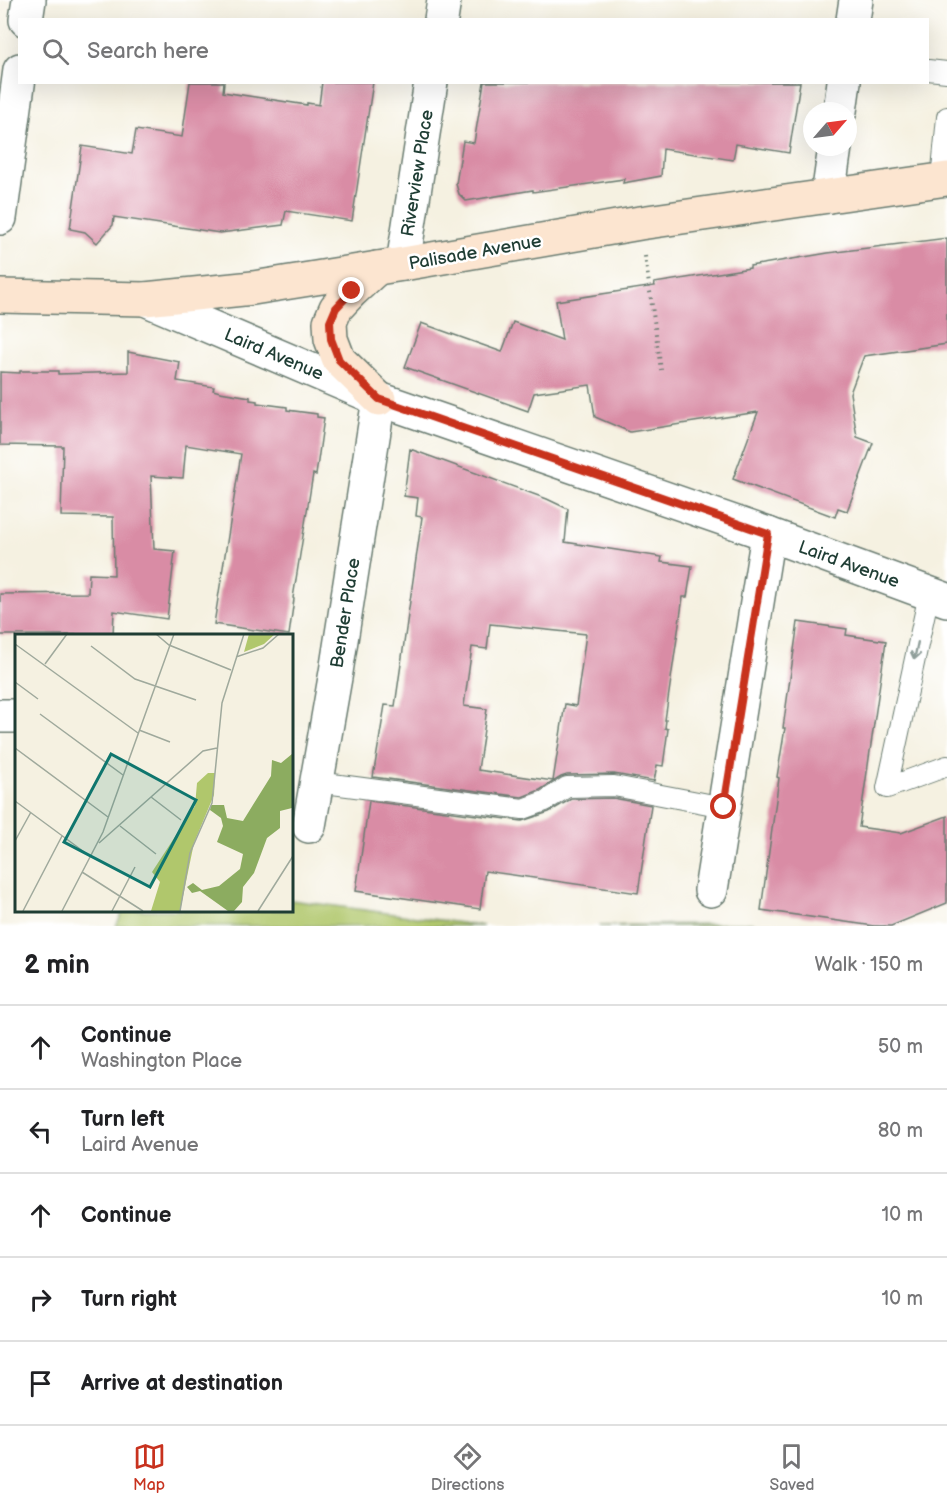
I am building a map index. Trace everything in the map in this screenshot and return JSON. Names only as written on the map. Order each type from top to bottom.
[{"type":"main road","name":"Palisade Avenue","points":[[0,296],[145,299],[253,288],[640,223],[944,179]]},
{"type":"main road","points":[[379,399],[339,360],[331,339],[330,322],[336,308],[352,291],[390,266]]},
{"type":"street","points":[[26,18],[29,0]]},
{"type":"street","points":[[441,18],[444,0]]},
{"type":"street","points":[[853,18],[856,0]]},
{"type":"street","points":[[0,218],[18,84]]},
{"type":"street","name":"Riverview Place","points":[[390,266],[431,84]]},
{"type":"street","points":[[841,102],[844,84]]},
{"type":"street","points":[[828,196],[834,156]]},
{"type":"street","name":"Laird Avenue","points":[[145,299],[379,399],[768,534],[938,597]]},
{"type":"street","name":"Bender Place","points":[[309,826],[379,399]]},
{"type":"street","points":[[711,890],[768,534]]},
{"type":"lane","points":[[929,70],[947,72]]},
{"type":"lane","points":[[944,179],[947,117]]},
{"type":"lane","points":[[938,597],[886,788],[947,766]]},
{"type":"lane","points":[[317,782],[523,808],[545,801],[567,787],[614,786],[724,807]]},
{"type":"path","points":[[640,223],[661,370]]},
{"type":"green space","points":[[292,900],[483,926],[116,926],[124,911],[292,911]]},
{"type":"green space","points":[[751,923],[764,926],[599,926]]},
{"type":"building","points":[[190,84],[224,84],[223,92],[319,105],[322,84],[373,84],[352,221],[286,211],[283,225],[220,233],[114,217],[113,225],[97,243],[85,232],[70,229],[82,146],[132,154],[136,130],[182,137]]},
{"type":"building","points":[[484,84],[800,84],[789,153],[736,144],[733,160],[663,149],[661,176],[623,183],[624,179],[533,192],[533,190],[466,201],[459,194],[456,184],[463,141],[474,143]]},
{"type":"building","points":[[947,238],[947,344],[864,356],[850,393],[857,437],[873,443],[847,511],[838,508],[835,517],[733,479],[758,412],[630,432],[595,417],[590,385],[534,393],[528,411],[405,367],[421,323],[502,352],[513,322],[562,340],[556,301],[655,286],[654,283],[828,253]]},
{"type":"building","points":[[128,352],[180,362],[177,381],[214,387],[213,390],[220,392],[250,397],[250,400],[257,401],[257,403],[287,407],[287,410],[317,414],[317,417],[324,418],[316,475],[313,474],[307,511],[289,634],[214,624],[241,454],[186,445],[183,478],[151,476],[154,549],[175,551],[167,619],[114,611],[113,634],[0,635],[0,594],[88,593],[89,574],[114,575],[113,517],[61,516],[63,446],[0,445],[0,372],[58,371],[58,374],[128,372]]},
{"type":"building","points":[[410,449],[547,499],[568,509],[565,542],[662,557],[661,562],[692,566],[687,597],[683,597],[665,720],[665,728],[668,729],[663,766],[657,765],[654,781],[614,774],[567,775],[522,797],[373,777],[385,705],[395,706],[422,517],[416,516],[418,498],[404,496]],"holes":[[[490,624],[586,634],[576,706],[565,704],[553,781],[478,770],[487,709],[464,706],[472,647],[487,649]]]},
{"type":"building","points":[[798,622],[847,629],[846,635],[886,641],[859,827],[901,833],[947,816],[947,903],[891,926],[874,926],[761,910]]},
{"type":"building","points":[[613,798],[651,805],[638,893],[485,871],[480,909],[356,891],[369,801],[522,821],[549,812],[571,799]]},
{"type":"route","points":[[352,291],[336,308],[330,322],[331,339],[339,360],[379,399],[768,534],[724,807]]}]
